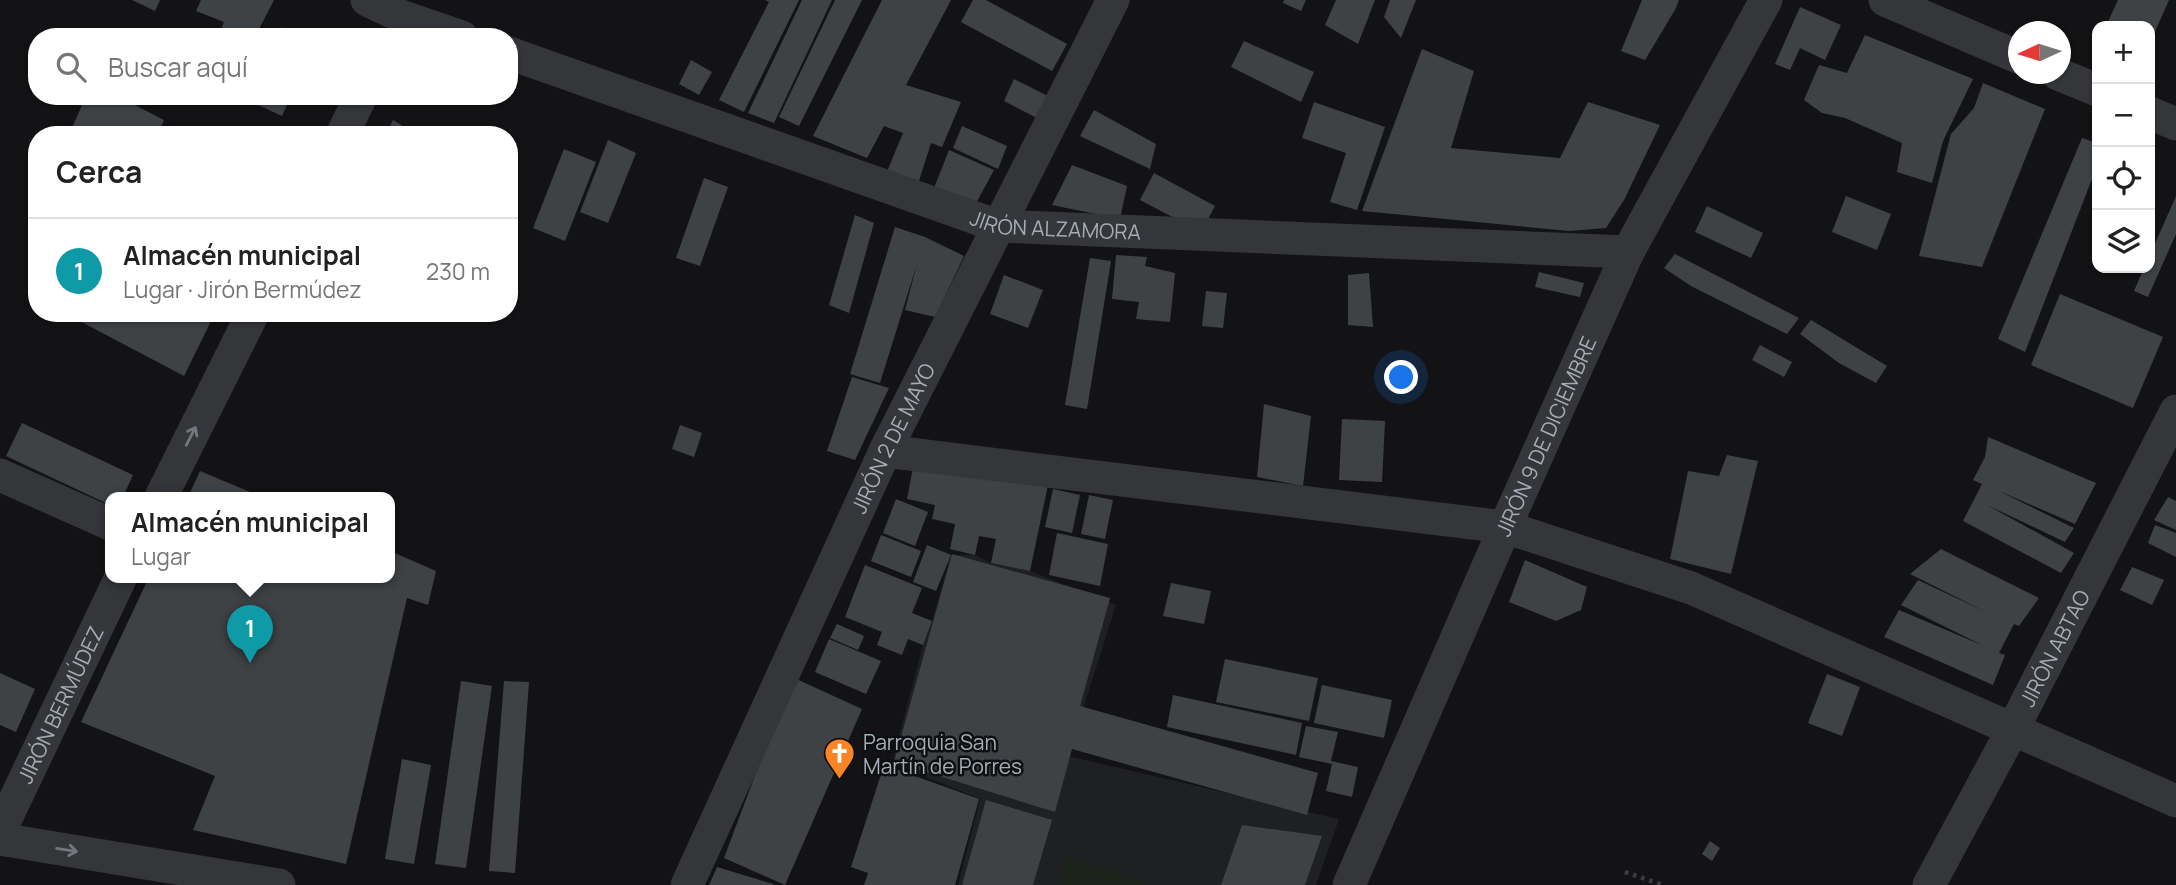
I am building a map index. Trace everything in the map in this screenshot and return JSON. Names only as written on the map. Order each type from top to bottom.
[{"type":"street","points":[[367,0],[401,17],[435,28]]},
{"type":"street","name":"JIRÓN 2 DE MAYO","points":[[687,885],[884,451],[1113,0]]},
{"type":"street","name":"JIRÓN 9 DE DICIEMBRE","points":[[1349,885],[1628,252],[1766,0]]},
{"type":"street","points":[[1885,0],[2008,53]]},
{"type":"street","name":"JIRÓN ALZAMORA","points":[[518,56],[998,226],[1628,252]]},
{"type":"street","points":[[2071,79],[2092,88]]},
{"type":"street","points":[[346,126],[357,105]]},
{"type":"street","points":[[2155,115],[2176,124]]},
{"type":"street","points":[[164,492],[248,322]]},
{"type":"street","name":"JIRÓN ABTAO","points":[[1929,885],[2013,729],[2176,411]]},
{"type":"street","points":[[884,451],[1505,527],[1691,589],[2176,801]]},
{"type":"street","points":[[0,475],[105,522]]},
{"type":"street","name":"JIRÓN BERMÚDEZ","points":[[0,831],[118,583]]},
{"type":"street","points":[[0,839],[279,885]]},
{"type":"path","points":[[1625,872],[1663,885]]},
{"type":"shaded area","points":[[951,555],[975,555],[991,563],[1030,571],[1116,605],[1068,756],[1339,819],[1316,885],[958,885],[980,799],[892,763],[923,645]]},
{"type":"shaded area","points":[[1068,858],[1152,885],[1059,885]]},
{"type":"building","points":[[132,0],[160,0],[155,11]]},
{"type":"building","points":[[201,0],[274,0],[260,28],[222,28],[224,22],[196,11]]},
{"type":"building","points":[[765,0],[799,0],[744,112],[719,100],[769,2]]},
{"type":"building","points":[[802,0],[832,0],[774,123],[748,113]]},
{"type":"building","points":[[835,0],[862,0],[799,126],[779,117]]},
{"type":"building","points":[[882,0],[951,0],[906,85],[961,102],[942,147],[931,143],[918,184],[886,174],[903,133],[884,126],[867,158],[813,136]]},
{"type":"building","points":[[973,0],[986,0],[1067,44],[1052,71],[961,22]]},
{"type":"building","points":[[1284,0],[1306,0],[1301,11],[1283,3]]},
{"type":"building","points":[[1336,0],[1375,0],[1358,44],[1325,25]]},
{"type":"building","points":[[1390,0],[1416,0],[1401,38],[1384,17]]},
{"type":"building","points":[[1642,0],[1679,0],[1645,60],[1621,51]]},
{"type":"building","points":[[2118,0],[2169,0],[2155,32],[2155,21],[2108,21]]},
{"type":"building","points":[[1800,7],[1841,25],[1825,60],[1800,48],[1790,70],[1775,64]]},
{"type":"building","points":[[1865,35],[1973,79],[1943,141],[1932,183],[1897,172],[1902,143],[1845,118],[1822,113],[1804,100],[1819,65],[1847,73]]},
{"type":"building","points":[[1244,41],[1314,72],[1301,102],[1231,67]]},
{"type":"building","points":[[1422,49],[1474,71],[1451,148],[1560,158],[1588,102],[1660,125],[1624,200],[1606,228],[1569,231],[1362,211]]},
{"type":"building","points":[[691,60],[712,72],[699,95],[679,84]]},
{"type":"building","points":[[1014,79],[1048,96],[1037,118],[1004,101]]},
{"type":"building","points":[[1983,83],[2045,109],[1982,267],[1919,256],[1951,134],[1974,108]]},
{"type":"building","points":[[1314,102],[1385,127],[1357,210],[1330,202],[1346,153],[1302,138]]},
{"type":"building","points":[[82,105],[135,105],[164,120],[162,126],[73,126]]},
{"type":"building","points":[[258,105],[287,105],[282,116]]},
{"type":"building","points":[[1094,110],[1156,144],[1150,169],[1080,136]]},
{"type":"building","points":[[393,120],[403,126],[390,126]]},
{"type":"building","points":[[962,126],[1007,146],[998,169],[953,148]]},
{"type":"building","points":[[2082,138],[2092,141],[2092,179],[2025,352],[1998,339]]},
{"type":"building","points":[[608,140],[636,153],[608,223],[580,212]]},
{"type":"building","points":[[564,149],[596,162],[565,241],[533,228]]},
{"type":"building","points":[[949,150],[994,170],[975,205],[934,188]]},
{"type":"building","points":[[1072,165],[1127,186],[1120,219],[1052,205]]},
{"type":"building","points":[[1154,173],[1215,206],[1201,232],[1140,200]]},
{"type":"building","points":[[704,178],[728,187],[700,266],[676,258]]},
{"type":"building","points":[[1846,196],[1891,214],[1877,250],[1832,232]]},
{"type":"building","points":[[2176,196],[2176,234],[2148,297],[2134,291],[2142,273],[2155,273],[2155,244]]},
{"type":"building","points":[[1707,206],[1763,233],[1751,258],[1695,232]]},
{"type":"building","points":[[855,215],[874,223],[849,313],[829,305]]},
{"type":"building","points":[[895,227],[925,237],[964,256],[935,317],[905,310],[917,264],[880,383],[850,374]]},
{"type":"building","points":[[1675,254],[1799,318],[1787,334],[1691,286],[1664,268]]},
{"type":"building","points":[[1116,255],[1147,257],[1145,266],[1175,273],[1170,322],[1136,319],[1139,302],[1112,299]]},
{"type":"building","points":[[1090,258],[1111,261],[1087,409],[1065,405]]},
{"type":"building","points":[[1539,272],[1584,283],[1580,297],[1535,287]]},
{"type":"building","points":[[1369,273],[1373,327],[1348,325],[1348,275]]},
{"type":"building","points":[[1004,275],[1043,290],[1028,328],[990,314]]},
{"type":"building","points":[[1206,291],[1227,293],[1223,328],[1202,326]]},
{"type":"building","points":[[2060,294],[2163,337],[2133,408],[2031,365]]},
{"type":"building","points":[[1811,320],[1887,366],[1876,383],[1839,363],[1800,334]]},
{"type":"building","points":[[81,322],[211,322],[184,376]]},
{"type":"building","points":[[1760,345],[1792,362],[1784,377],[1752,360]]},
{"type":"building","points":[[852,377],[889,388],[855,460],[827,451]]},
{"type":"building","points":[[1264,404],[1311,416],[1303,486],[1257,477]]},
{"type":"building","points":[[1342,419],[1385,421],[1382,482],[1339,480]]},
{"type":"building","points":[[22,423],[133,475],[125,492],[105,492],[105,503],[6,456]]},
{"type":"building","points":[[680,425],[702,433],[694,457],[672,449]]},
{"type":"building","points":[[1988,437],[2096,483],[2075,524],[1997,490],[2074,528],[2065,542],[1987,505],[2074,553],[2061,573],[1963,521],[1982,484],[1973,480],[1985,457]]},
{"type":"building","points":[[1727,455],[1758,461],[1731,574],[1670,559],[1688,471],[1719,476]]},
{"type":"building","points":[[915,457],[1048,485],[1030,571],[991,563],[996,539],[979,536],[975,555],[950,549],[955,524],[932,519],[935,505],[907,499]]},
{"type":"building","points":[[200,471],[250,492],[190,492]]},
{"type":"building","points":[[1053,489],[1080,495],[1072,533],[1045,527]]},
{"type":"building","points":[[1089,495],[1113,500],[1105,539],[1081,534]]},
{"type":"building","points":[[2168,497],[2176,501],[2176,530],[2154,520]]},
{"type":"building","points":[[896,499],[928,512],[915,546],[883,533]]},
{"type":"building","points":[[2155,525],[2176,533],[2176,557],[2148,543]]},
{"type":"building","points":[[1057,533],[1108,544],[1100,586],[1049,575]]},
{"type":"building","points":[[881,535],[921,551],[911,577],[871,561]]},
{"type":"building","points":[[927,545],[951,555],[936,591],[913,582]]},
{"type":"building","points":[[1941,549],[2039,598],[2019,626],[2014,624],[1999,653],[2005,655],[1993,685],[1884,637],[1899,610],[1984,646],[1901,605],[1918,580],[1988,613],[1910,574]]},
{"type":"building","points":[[395,553],[436,571],[428,605],[407,598],[346,864],[193,830],[215,776],[81,722],[146,583],[395,583]]},
{"type":"building","points":[[952,554],[1110,598],[1080,706],[1318,773],[1307,815],[1072,749],[1055,812],[894,762]]},
{"type":"building","points":[[1525,560],[1587,587],[1581,610],[1556,621],[1509,602]]},
{"type":"building","points":[[865,565],[922,588],[912,613],[932,621],[923,645],[908,639],[902,655],[877,645],[882,632],[845,617]]},
{"type":"building","points":[[2132,567],[2164,580],[2152,605],[2120,590]]},
{"type":"building","points":[[1171,583],[1211,591],[1204,624],[1163,616]]},
{"type":"building","points":[[837,624],[864,636],[858,650],[830,638]]},
{"type":"building","points":[[829,639],[881,661],[866,694],[815,672]]},
{"type":"building","points":[[1225,659],[1318,678],[1309,721],[1216,702]]},
{"type":"building","points":[[0,673],[35,689],[16,732],[0,725]]},
{"type":"building","points":[[1827,674],[1860,687],[1842,736],[1808,723]]},
{"type":"building","points":[[792,677],[862,709],[785,885],[724,858]]},
{"type":"building","points":[[461,681],[492,686],[466,868],[435,864]]},
{"type":"building","points":[[504,681],[529,682],[515,873],[489,871]]},
{"type":"building","points":[[1322,685],[1392,700],[1384,738],[1314,723]]},
{"type":"building","points":[[1173,695],[1302,723],[1296,755],[1167,727]]},
{"type":"building","points":[[1306,726],[1338,732],[1331,761],[1358,767],[1352,797],[1326,791],[1332,764],[1299,757]]},
{"type":"building","points":[[402,759],[431,765],[414,864],[385,859]]},
{"type":"building","points":[[884,765],[979,799],[955,885],[864,885],[868,873],[851,867]]},
{"type":"building","points":[[986,800],[1052,820],[1033,885],[962,885]]},
{"type":"building","points":[[1242,825],[1322,836],[1305,885],[1221,885]]},
{"type":"building","points":[[1710,841],[1720,848],[1712,861],[1702,854]]},
{"type":"building","points":[[717,867],[773,884],[773,885],[709,885]]},
{"type":"place","name":"Almacén municipal","points":[[250,663]]},
{"type":"place","name":"Parroquia San Martín de Porres","points":[[840,781]]}]
